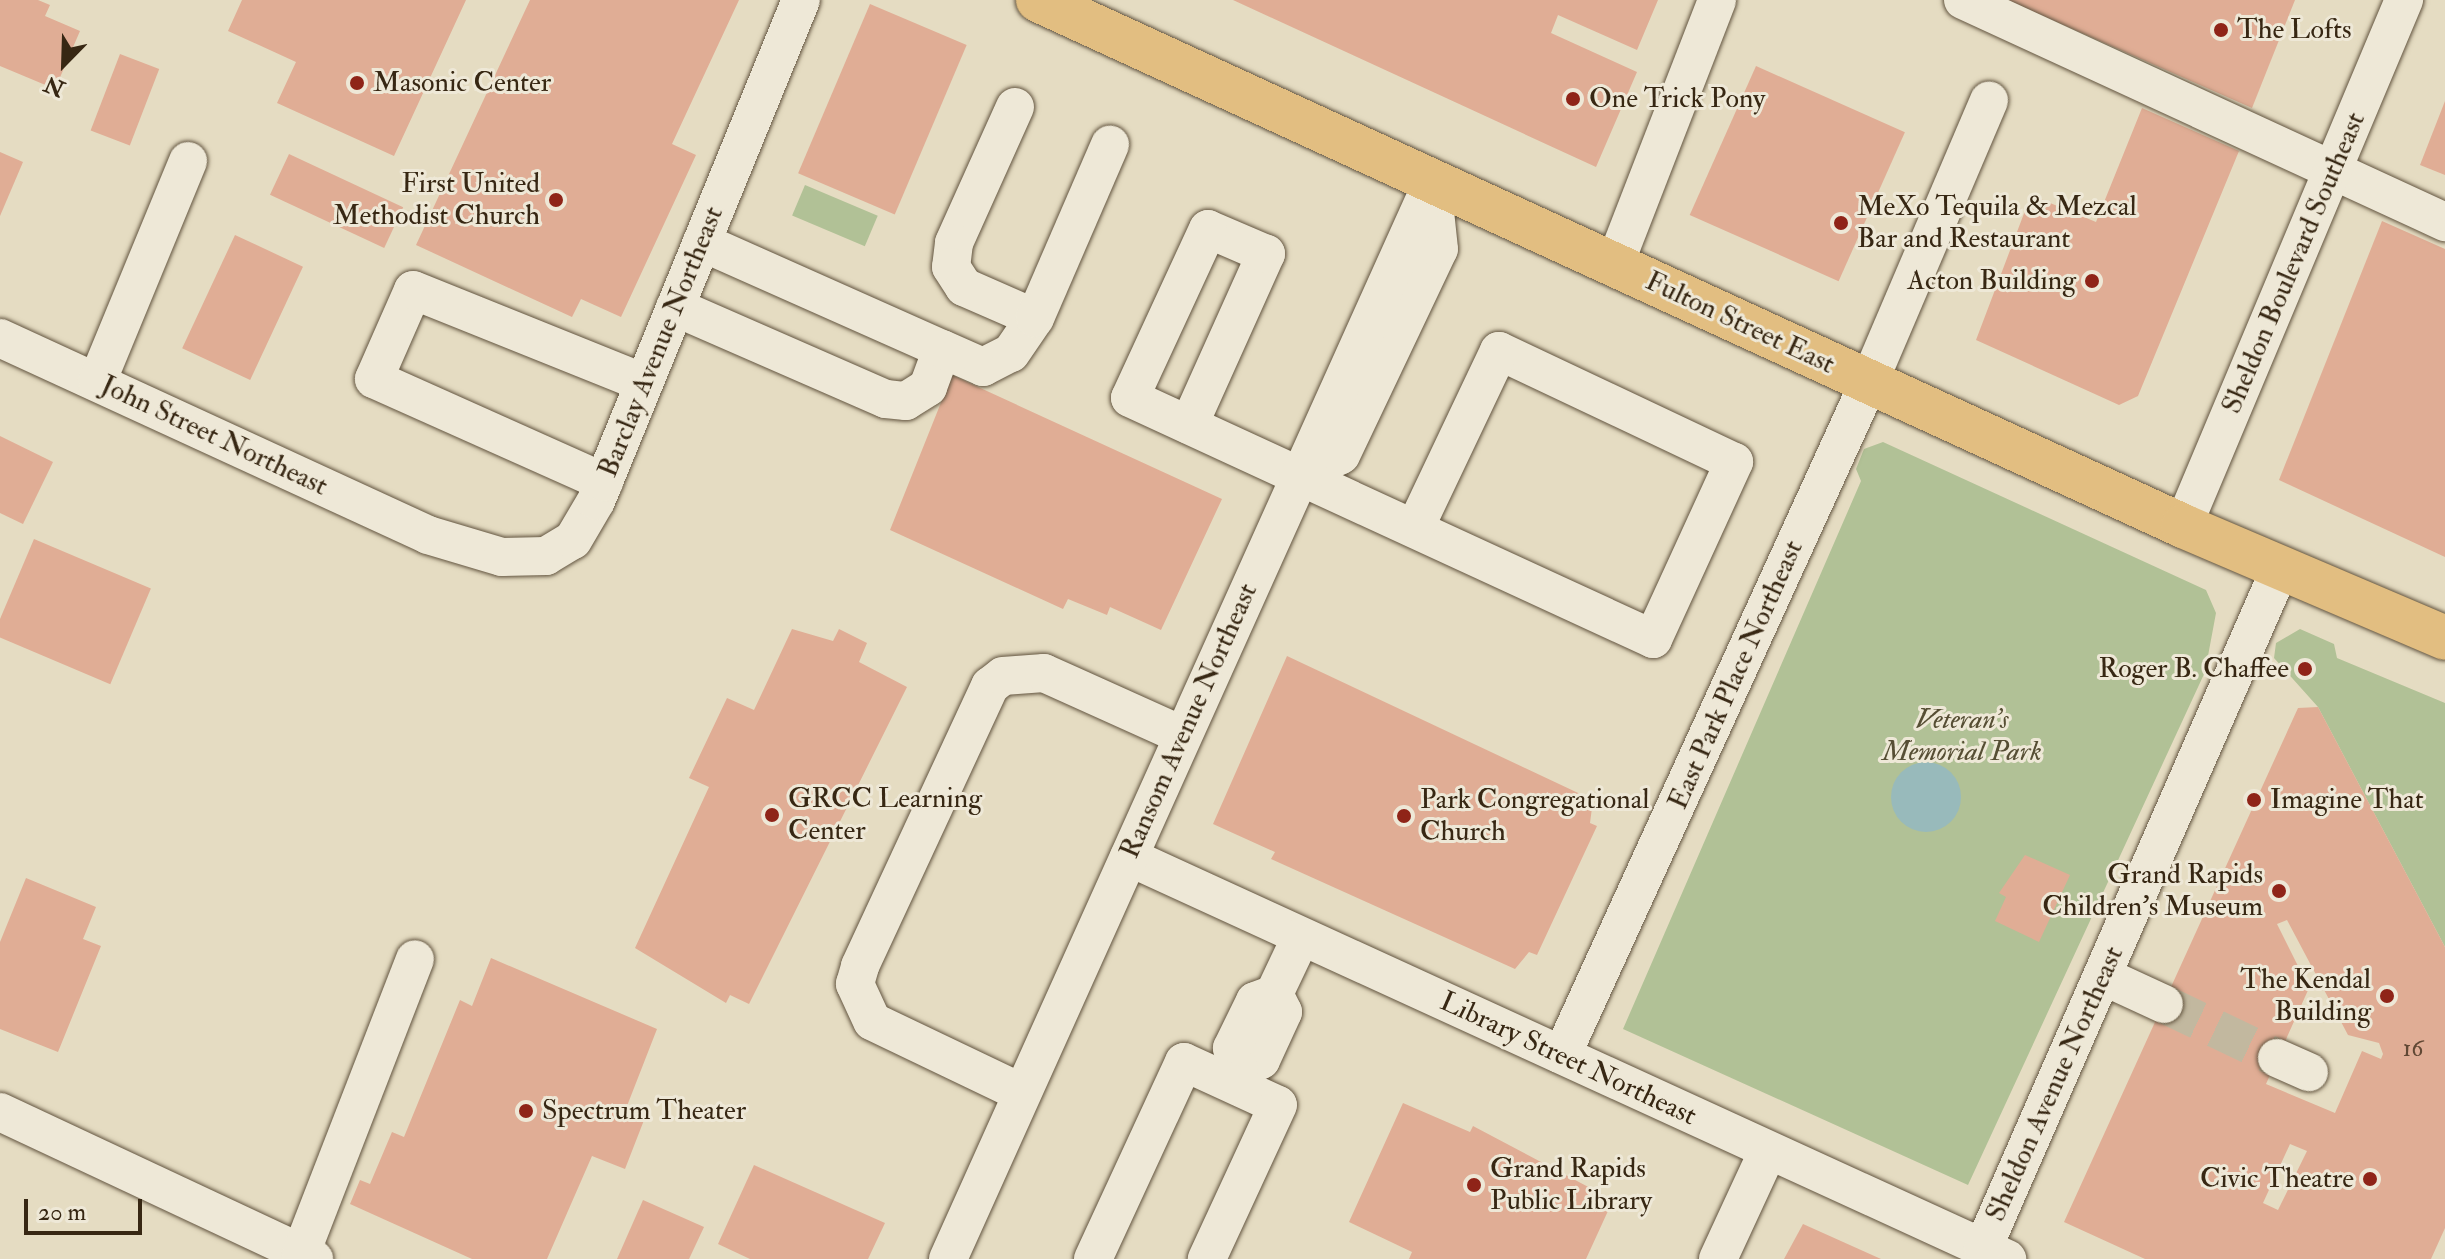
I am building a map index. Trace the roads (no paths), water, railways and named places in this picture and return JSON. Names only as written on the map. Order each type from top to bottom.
[{"type":"main road","name":"Fulton Street East","points":[[1038,0],[1096,12],[1432,183],[2183,526],[2445,638]]},
{"type":"street","name":"Barclay Avenue Northeast","points":[[428,535],[502,557],[546,556],[573,540],[604,482],[801,0]]},
{"type":"street","points":[[1614,266],[1717,0]]},
{"type":"street","points":[[1963,0],[2335,168],[2445,222]]},
{"type":"street","name":"Sheldon Boulevard Southeast","points":[[2183,526],[2404,0]]},
{"type":"street","name":"East Park Place Northeast","points":[[1562,1055],[1869,382],[1989,100]]},
{"type":"street","points":[[1015,107],[954,243],[951,267],[964,287],[1035,318]]},
{"type":"street","points":[[702,242],[983,367],[1011,353],[1035,318],[1110,145]]},
{"type":"street","points":[[97,382],[188,161]]},
{"type":"street","name":"Ransom Avenue Northeast","points":[[948,1259],[1129,857],[1180,734],[1432,183]]},
{"type":"street","points":[[1189,425],[1266,254],[1208,229],[1130,398],[1653,639],[1734,462],[1499,351],[1415,528]]},
{"type":"street","points":[[604,482],[374,379],[413,290],[644,383]]},
{"type":"street","points":[[675,307],[886,399],[906,401],[928,387],[942,349]]},
{"type":"street","name":"John Street Northeast","points":[[0,338],[428,535]]},
{"type":"street","name":"Sheldon Avenue Northeast","points":[[1995,1253],[2103,976],[2280,569]]},
{"type":"street","points":[[1022,1093],[872,1021],[855,984],[860,966],[990,686],[1003,676],[1044,673],[1180,734]]},
{"type":"street","name":"Library Street Northeast","points":[[1129,857],[1995,1253]]},
{"type":"street","points":[[1236,1077],[1232,1048],[1255,1001],[1274,994],[1301,937]]},
{"type":"street","points":[[0,1112],[299,1255],[415,959]]},
{"type":"street","points":[[2103,976],[2164,1004]]},
{"type":"street","points":[[1093,1259],[1184,1062],[1236,1077],[1278,1105],[1207,1259]]},
{"type":"street","points":[[1718,1259],[1768,1151]]},
{"type":"water","points":[[1933,762],[1955,777],[1961,797],[1959,811],[1951,822],[1940,830],[1919,832],[1901,822],[1893,811],[1891,790],[1901,772],[1912,764]]},
{"type":"tunnel","points":[[2164,1004],[2277,1058]]},
{"type":"place","name":"The Lofts","points":[[2221,30]]},
{"type":"place","name":"Masonic Center","points":[[357,83]]},
{"type":"place","name":"One Trick Pony","points":[[1573,99]]},
{"type":"place","name":"First United Methodist Church","points":[[556,200]]},
{"type":"place","name":"MeXo Tequila & Mezcal Bar and Restaurant","points":[[1841,223]]},
{"type":"place","name":"Acton Building","points":[[2092,281]]},
{"type":"place","name":"Roger B. Chaffee","points":[[2305,669]]},
{"type":"place","name":"Imagine That","points":[[2254,800]]},
{"type":"place","name":"GRCC Learning Center","points":[[772,815]]},
{"type":"place","name":"Park Congregational Church","points":[[1404,816]]},
{"type":"place","name":"Grand Rapids Children's Museum","points":[[2279,891]]},
{"type":"place","name":"The Kendal Building","points":[[2387,996]]},
{"type":"place","name":"Spectrum Theater","points":[[526,1111]]},
{"type":"place","name":"Civic Theatre","points":[[2370,1179]]},
{"type":"place","name":"Grand Rapids Public Library","points":[[1474,1185]]},
{"type":"park label","name":"Veteran's Memorial Park","points":[[1962,736]]}]
